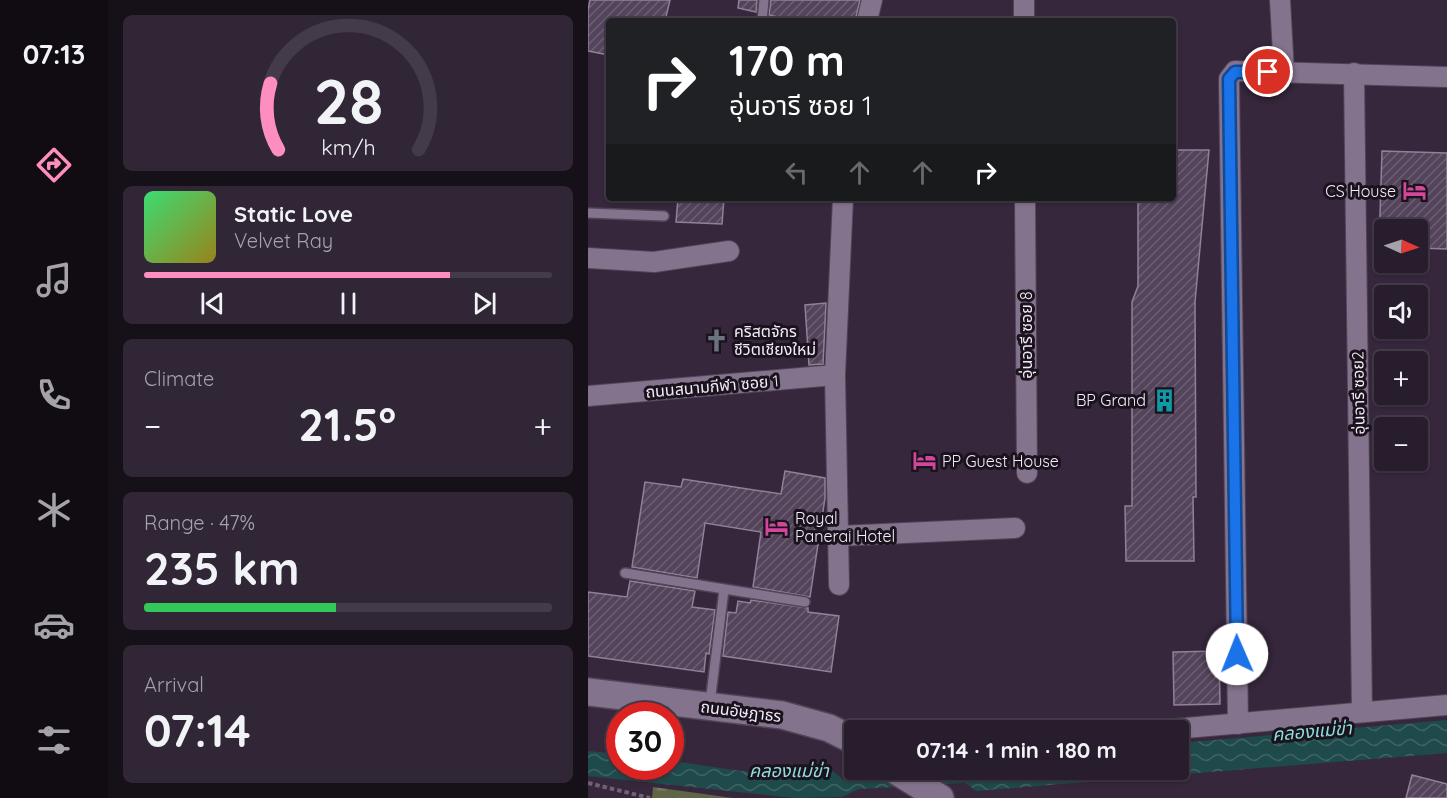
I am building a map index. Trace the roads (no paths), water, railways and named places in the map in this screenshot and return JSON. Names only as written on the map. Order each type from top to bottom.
[{"type":"street","points":[[868,18],[872,0]]},
{"type":"street","points":[[1024,0],[1024,18]]},
{"type":"street","points":[[1280,0],[1284,72]]},
{"type":"street","points":[[1238,724],[1229,79],[1235,72],[1354,73],[1447,77]]},
{"type":"street","name":"อุ่นอารี ซอย2","points":[[1354,73],[1362,712]]},
{"type":"street","points":[[839,585],[835,375],[843,201]]},
{"type":"street","name":"อุ่นอารี ซอย 8","points":[[1025,201],[1027,473]]},
{"type":"street","points":[[588,258],[654,262],[729,251]]},
{"type":"street","name":"ถนนสนามกีฬา ซอย 1","points":[[588,396],[835,375]]},
{"type":"street","points":[[838,536],[1015,528]]},
{"type":"street","name":"ถนนอัษฎาธร","points":[[588,692],[782,715],[829,728],[844,736]]},
{"type":"street","points":[[1189,728],[1447,705]]},
{"type":"street","points":[[912,780],[940,798]]},
{"type":"lane","points":[[762,18],[764,0]]},
{"type":"lane","points":[[588,213],[664,216]]},
{"type":"lane","points":[[625,573],[805,602]]},
{"type":"lane","points":[[709,708],[724,590]]},
{"type":"water","points":[[1447,720],[1447,753],[1189,774],[1189,742]]},
{"type":"water","points":[[588,751],[606,753],[606,778],[588,776]]},
{"type":"water","points":[[684,763],[774,774],[814,774],[831,770],[844,780],[1112,780],[976,791],[965,783],[859,789],[842,797],[795,798],[626,780],[684,780]]},
{"type":"place","name":"CS House","points":[[1414,191]]},
{"type":"place","name":"คริสตจักร ชีวิตเชียงใหม่","points":[[716,340]]},
{"type":"place","name":"BP Grand","points":[[1164,400]]},
{"type":"place","name":"PP Guest House","points":[[924,461]]},
{"type":"place","name":"Royal Panerai Hotel","points":[[777,527]]},
{"type":"water label","name":"คลองแม่ข่า","points":[[1312,731]]},
{"type":"water label","name":"คลองแม่ข่า","points":[[789,770]]}]
